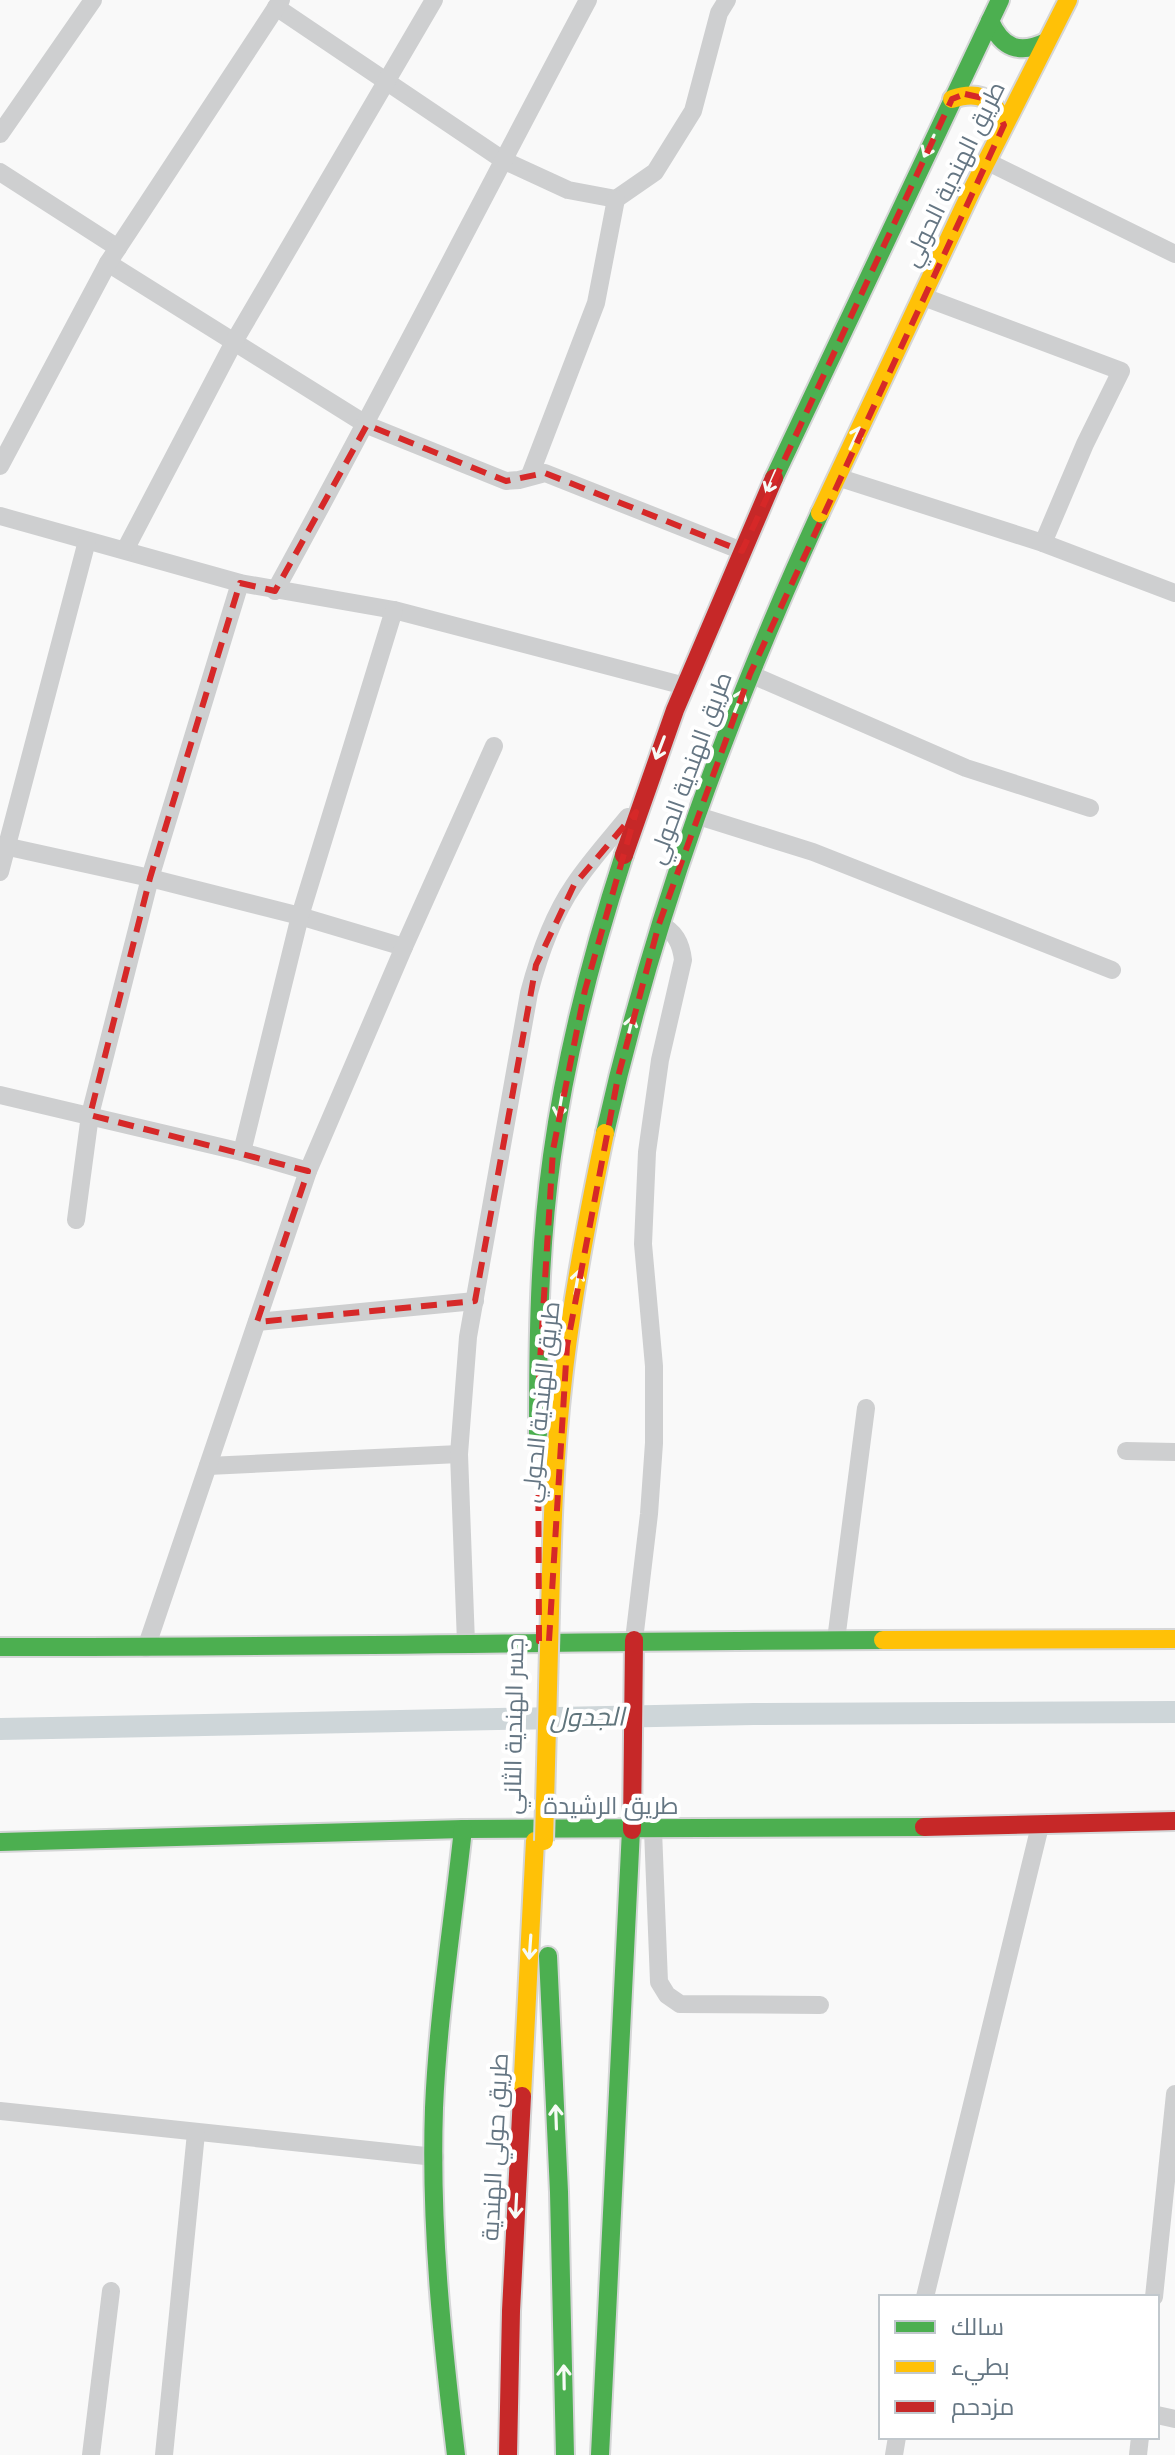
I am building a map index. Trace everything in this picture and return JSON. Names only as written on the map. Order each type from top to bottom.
[{"type":"main road","name":"طريق الهندية الحولي","points":[[545,1611],[540,1324],[553,1150],[566,1071],[607,904],[639,802],[778,465],[1000,0]]},
{"type":"main road","name":"طريق الهندية الحولي","points":[[545,1611],[567,1346],[594,1189],[618,1077],[659,924],[695,815],[750,674],[837,477],[986,161],[1068,0]]},
{"type":"main road","points":[[990,21],[995,34],[1005,45],[1018,50],[1033,49],[1046,42]]},
{"type":"main road","points":[[952,99],[965,94],[979,94],[992,100],[1000,111],[1004,125]]},
{"type":"main road","name":"جسر الهندية الثاني","points":[[540,1841],[545,1611]]},
{"type":"main road","points":[[0,1647],[272,1648],[634,1640],[1175,1639]]},
{"type":"main road","points":[[600,2455],[632,1830],[634,1640]]},
{"type":"main road","name":"طريق الرشيدة","points":[[0,1842],[463,1829],[1040,1826],[1175,1821]]},
{"type":"main road","points":[[456,2455],[445,2368],[435,2219],[435,2157],[437,2062],[463,1829]]},
{"type":"main road","points":[[540,1841],[559,2192],[565,2455]]},
{"type":"main road","name":"طريق حولي الهندية","points":[[508,2455],[512,2296],[540,1841]]},
{"type":"street","points":[[0,134],[93,0]]},
{"type":"street","points":[[125,550],[235,340],[434,0]]},
{"type":"street","points":[[275,591],[367,425],[402,352],[588,0]]},
{"type":"street","points":[[530,475],[596,303],[616,199],[655,172],[693,111],[719,13],[727,0]]},
{"type":"street","points":[[0,466],[113,255],[278,4],[503,160],[568,190],[616,199]]},
{"type":"street","points":[[986,161],[1175,254]]},
{"type":"street","points":[[0,172],[235,340],[367,425],[506,481],[545,473],[742,551]]},
{"type":"street","points":[[921,296],[1121,371],[1085,444],[1043,543]]},
{"type":"street","points":[[837,477],[1043,543],[1175,593]]},
{"type":"street","points":[[0,516],[240,583],[394,610],[685,686]]},
{"type":"street","points":[[0,872],[3,846],[87,541]]},
{"type":"street","points":[[76,1220],[90,1115],[150,878],[240,583]]},
{"type":"street","points":[[242,1152],[300,916],[394,610]]},
{"type":"street","points":[[750,674],[966,768],[1090,808]]},
{"type":"street","points":[[146,1648],[308,1171],[494,746]]},
{"type":"street","points":[[466,1643],[459,1454],[466,1350],[494,1179],[536,965],[559,910],[574,885],[639,802]]},
{"type":"street","points":[[695,815],[813,852],[1112,970]]},
{"type":"street","points":[[3,846],[150,878],[300,916],[404,947]]},
{"type":"street","points":[[634,1640],[654,1443],[652,1325],[643,1244],[647,1152],[660,1060],[683,960],[676,936],[659,924]]},
{"type":"street","points":[[0,1095],[242,1152],[308,1171]]},
{"type":"street","points":[[257,1322],[475,1301]]},
{"type":"street","points":[[836,1640],[866,1408]]},
{"type":"street","points":[[1126,1451],[1175,1452]]},
{"type":"street","points":[[208,1466],[459,1454]]},
{"type":"street","points":[[925,2295],[1040,1826]]},
{"type":"street","points":[[653,1830],[659,1982],[667,1995],[680,2004],[820,2005]]},
{"type":"street","points":[[1154,2295],[1175,2094]]},
{"type":"street","points":[[0,2111],[435,2157]]},
{"type":"street","points":[[164,2455],[196,2133]]},
{"type":"street","points":[[91,2455],[111,2291]]},
{"type":"highlighted area","points":[[965,94],[992,100],[1004,125],[750,674],[659,924],[618,1077],[567,1346],[549,1641],[539,1641],[538,1394],[553,1150],[585,990],[636,812],[574,885],[536,965],[475,1301],[257,1322],[308,1171],[90,1115],[150,878],[240,583],[275,591],[367,425],[506,481],[545,473],[742,551],[952,99]]},
{"type":"waterway","name":"الجدول","points":[[0,1729],[754,1714],[1175,1712]]},
{"type":"traffic: fast","points":[[774,478],[1000,0]]},
{"type":"traffic: fast","points":[[990,21],[1000,38],[1012,46],[1028,48],[1046,42]]},
{"type":"traffic: fast","points":[[605,1133],[646,972],[696,817],[754,665],[820,513]]},
{"type":"traffic: fast","points":[[538,1434],[542,1260],[552,1156],[581,1004],[624,855]]},
{"type":"traffic: fast","points":[[0,1647],[883,1640]]},
{"type":"traffic: fast","points":[[0,1842],[463,1829],[924,1827]]},
{"type":"traffic: fast","points":[[456,2455],[438,2282],[433,2151],[439,2038],[463,1829]]},
{"type":"traffic: fast","points":[[600,2455],[631,1830]]},
{"type":"traffic: fast","points":[[548,1956],[559,2192],[565,2455]]},
{"type":"traffic: slow","points":[[820,513],[971,192],[1068,0]]},
{"type":"traffic: slow","points":[[952,99],[970,95],[985,98],[996,108],[1004,125]]},
{"type":"traffic: slow","points":[[550,1611],[555,1466],[563,1379],[581,1256],[605,1133]]},
{"type":"traffic: slow","points":[[544,1841],[550,1611]]},
{"type":"traffic: slow","points":[[883,1640],[1175,1639]]},
{"type":"traffic: slow","points":[[522,2096],[535,1841]]},
{"type":"traffic: jam","points":[[624,855],[675,710],[774,478]]},
{"type":"traffic: jam","points":[[632,1830],[634,1640]]},
{"type":"traffic: jam","points":[[924,1827],[1175,1821]]},
{"type":"traffic: jam","points":[[508,2455],[511,2311],[522,2096]]}]
